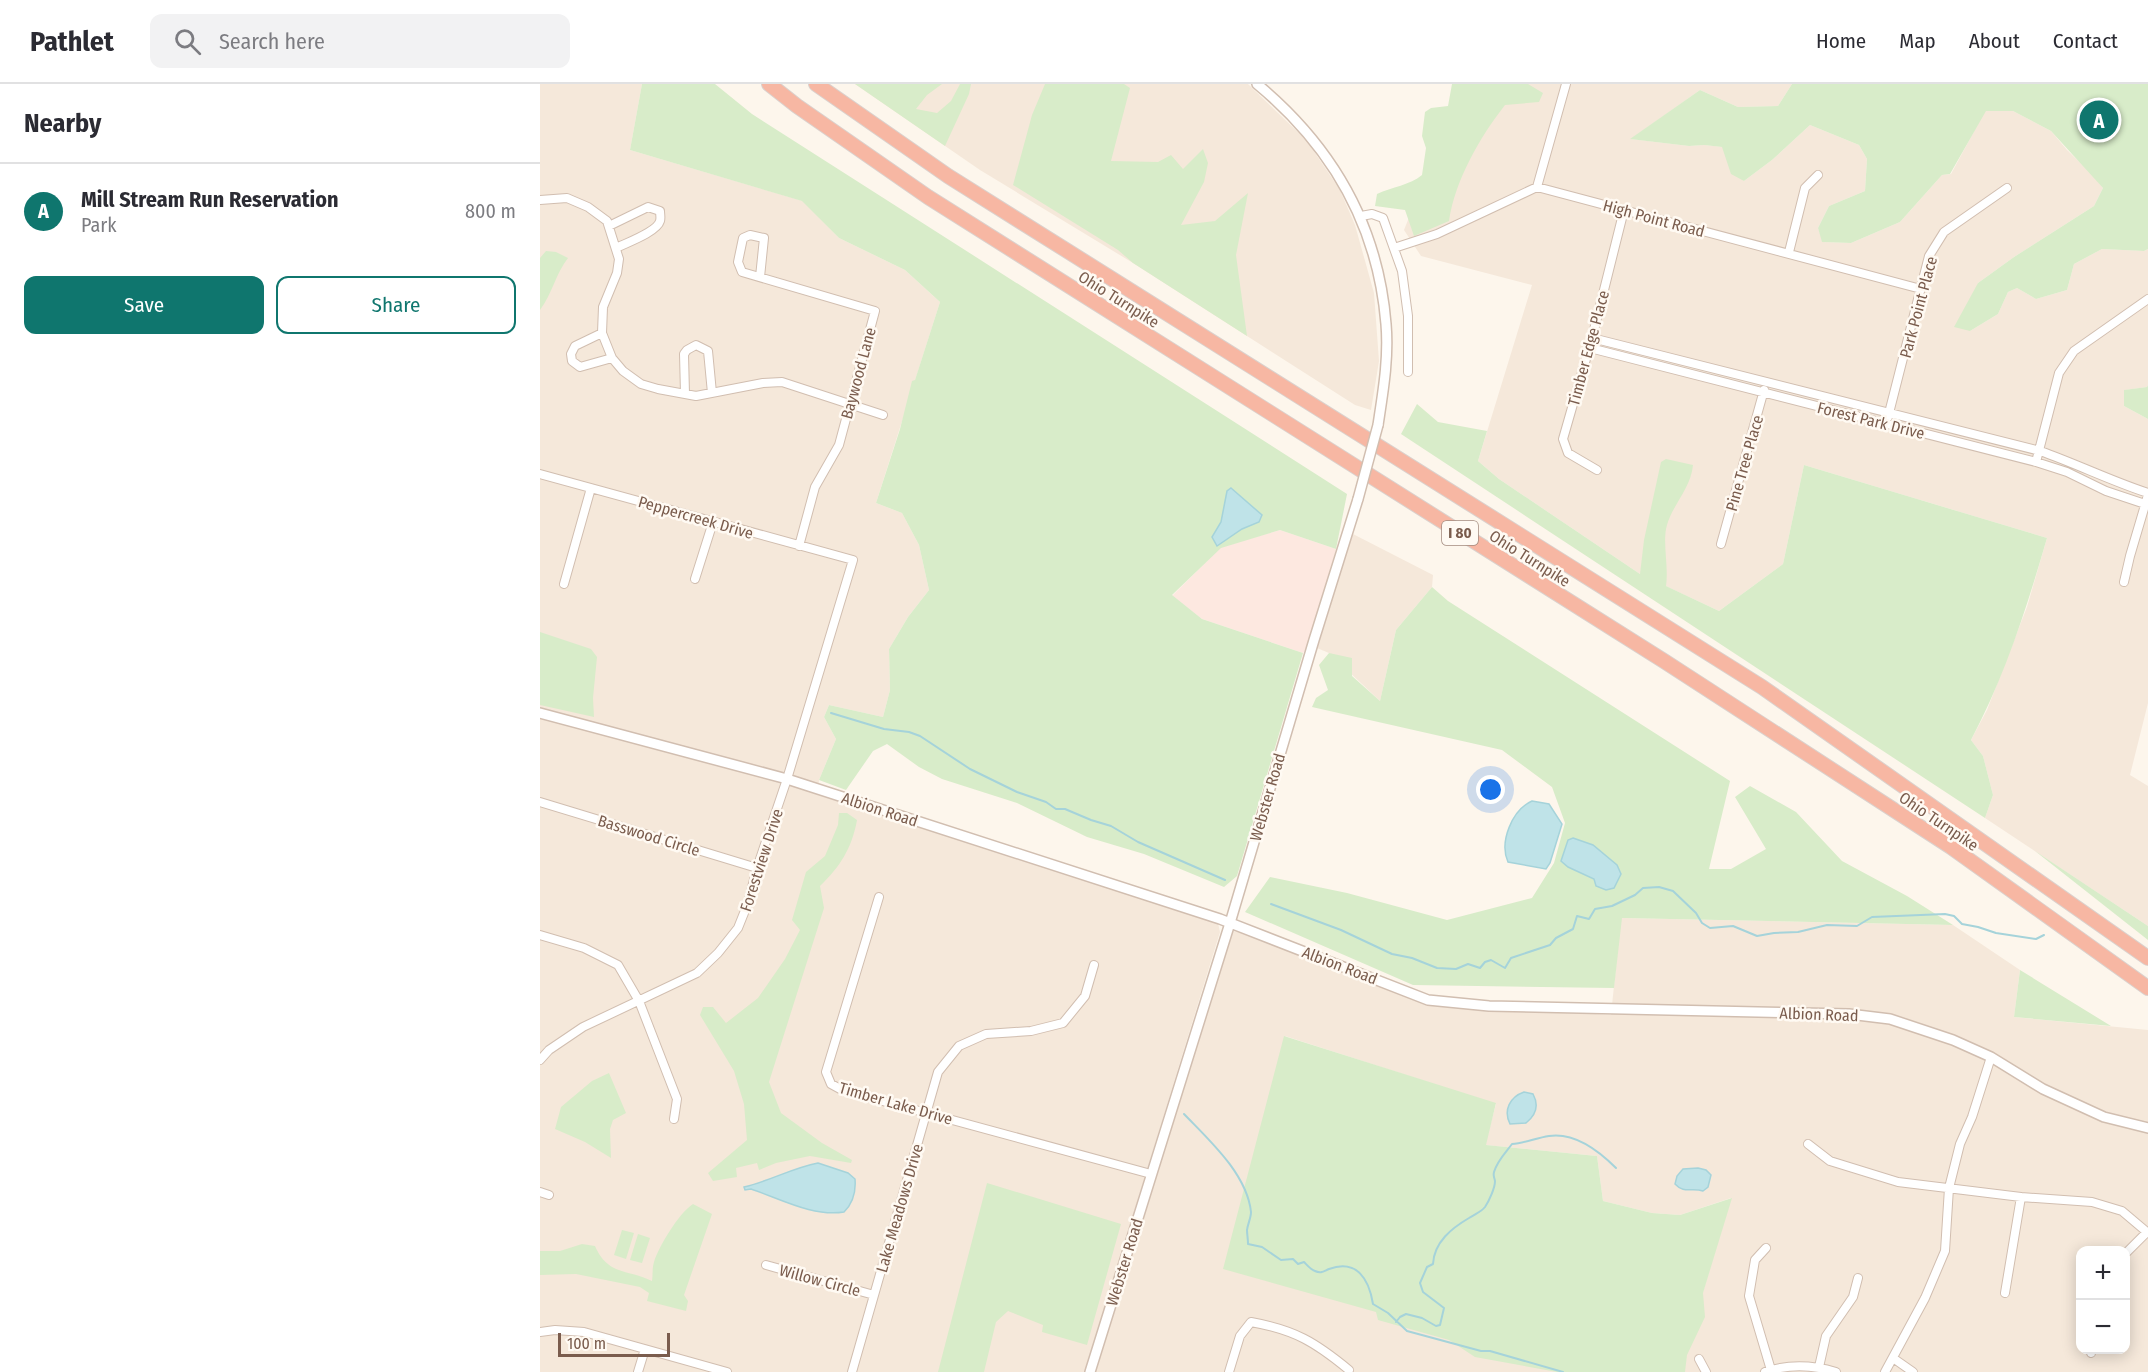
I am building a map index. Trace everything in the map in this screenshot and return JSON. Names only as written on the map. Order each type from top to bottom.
[{"type":"highway","name":"Ohio Turnpike","points":[[769,84],[928,197],[1654,655],[1951,847],[2148,988]]},
{"type":"highway","name":"Ohio Turnpike","points":[[816,84],[948,176],[1762,687],[2148,958]]},
{"type":"street","name":"Webster Road","points":[[1090,1372],[1230,922],[1358,499],[1378,425],[1386,360],[1386,325],[1382,290],[1361,216],[1313,138],[1257,84]]},
{"type":"street","points":[[1394,248],[1437,234],[1537,187],[1566,84]]},
{"type":"street","points":[[1789,252],[1806,188],[1818,175]]},
{"type":"street","name":"High Point Road","points":[[1537,187],[1789,252],[1921,289]]},
{"type":"street","name":"Park Point Place","points":[[1887,424],[1929,256],[1944,232],[2007,188]]},
{"type":"street","points":[[540,200],[567,198],[588,207],[607,221],[619,259],[617,273],[603,307],[602,333],[612,358],[623,371],[641,384],[696,396],[763,383],[782,382],[883,415]]},
{"type":"street","points":[[609,226],[648,207],[660,211],[661,220],[651,231],[616,248]]},
{"type":"street","name":"Timber Edge Place","points":[[1597,470],[1568,453],[1563,439],[1590,348],[1624,210]]},
{"type":"street","points":[[1361,216],[1372,214],[1383,218],[1401,271],[1408,316],[1408,372]]},
{"type":"street","name":"Baywood Lane","points":[[760,277],[764,238],[750,235],[743,238],[738,262],[742,272],[875,311],[838,445],[815,487],[799,546]]},
{"type":"street","points":[[2036,462],[2059,373],[2074,351],[2148,299]]},
{"type":"street","points":[[602,333],[575,346],[571,354],[572,361],[580,367],[612,358]]},
{"type":"street","name":"Forest Park Drive","points":[[1592,339],[2040,451],[2148,494]]},
{"type":"street","points":[[685,394],[684,354],[696,345],[708,351],[712,393]]},
{"type":"street","name":"Forest Park Drive","points":[[1590,348],[2036,462],[2067,472],[2106,491],[2147,504]]},
{"type":"street","name":"Pine Tree Place","points":[[1721,544],[1766,381]]},
{"type":"street","name":"Peppercreek Drive","points":[[540,474],[853,560]]},
{"type":"street","points":[[564,584],[591,488]]},
{"type":"street","points":[[2124,582],[2148,494]]},
{"type":"street","points":[[695,579],[713,522]]},
{"type":"street","name":"Forestview Drive","points":[[540,1060],[549,1050],[582,1027],[697,973],[718,953],[738,928],[787,780],[853,560]]},
{"type":"street","name":"Albion Road","points":[[540,713],[787,780],[1230,922],[1428,999],[1489,1006],[1855,1014],[1890,1019],[1923,1029],[1991,1057],[2043,1089],[2104,1117],[2148,1128]]},
{"type":"street","name":"Basswood Circle","points":[[540,802],[757,868]]},
{"type":"street","name":"Timber Lake Drive","points":[[879,897],[826,1072],[831,1084],[842,1090],[1151,1174]]},
{"type":"street","points":[[540,935],[584,948],[618,965],[639,1001],[677,1100],[674,1119]]},
{"type":"street","name":"Lake Meadows Drive","points":[[852,1372],[938,1072],[959,1046],[986,1034],[1030,1031],[1063,1023],[1085,996],[1094,965]]},
{"type":"street","points":[[1885,1372],[1925,1299],[1945,1251],[1949,1188],[1960,1144],[1972,1117],[1991,1057]]},
{"type":"street","points":[[1808,1144],[1830,1161],[1898,1182],[2021,1197],[2092,1202],[2122,1212],[2148,1233],[2130,1249]]},
{"type":"street","points":[[540,1192],[549,1195]]},
{"type":"street","points":[[2005,1293],[2021,1197]]},
{"type":"street","points":[[1766,1248],[1755,1260],[1749,1296],[1768,1371],[1796,1366],[1820,1367],[1836,1372]]},
{"type":"street","name":"Willow Circle","points":[[766,1265],[874,1295]]},
{"type":"street","points":[[1820,1367],[1826,1336],[1853,1297],[1858,1278]]},
{"type":"street","points":[[1229,1372],[1240,1336],[1251,1322],[1272,1326],[1306,1338],[1349,1370]]},
{"type":"street","points":[[540,1332],[555,1330],[584,1332],[727,1372]]},
{"type":"street","points":[[638,1372],[645,1349]]},
{"type":"street","points":[[1893,1358],[1913,1372]]},
{"type":"street","points":[[1700,1359],[1706,1372]]},
{"type":"shaded area","points":[[540,84],[642,84],[630,150],[803,201],[839,238],[905,270],[940,302],[876,503],[902,513],[919,545],[929,590],[908,617],[889,649],[890,690],[883,717],[829,705],[824,717],[836,739],[819,780],[818,795],[1218,923],[1220,932],[1085,1372],[540,1372]]},
{"type":"shaded area","points":[[855,84],[1248,84],[1307,141],[1340,190],[1355,225],[1374,293],[1379,361],[1371,410],[1355,405],[1133,263],[980,170]]},
{"type":"shaded area","points":[[1462,84],[1792,84],[1778,106],[1738,107],[1700,90],[1631,139],[1689,146],[1723,147],[1727,158],[1744,181],[1772,160],[1810,125],[1859,145],[1867,159],[1865,191],[1829,206],[1818,228],[1823,242],[1851,243],[1900,222],[1942,175],[1951,174],[1985,111],[2013,111],[2051,131],[2093,175],[2103,188],[2094,206],[1978,283],[1970,331],[1998,314],[2008,292],[2017,288],[2036,299],[2067,290],[2074,264],[2102,249],[2144,251],[2148,249],[2148,385],[2125,390],[2124,406],[2148,419],[2148,703],[2130,775],[2148,786],[2148,926],[1985,818],[1993,795],[1983,756],[1971,740],[1987,710],[2027,607],[2047,538],[1804,465],[1783,564],[1719,611],[1640,574],[1499,479],[1478,461],[1532,285],[1421,256],[1404,230]]},
{"type":"shaded area","points":[[1280,530],[1336,549],[1308,646],[1303,653],[1202,619],[1172,596],[1221,547]]},
{"type":"shaded area","points":[[1351,533],[1433,575],[1432,587],[1396,630],[1380,701],[1329,653],[1317,648]]},
{"type":"shaded area","points":[[1621,918],[1953,925],[2020,970],[2014,1017],[2148,1030],[2148,1372],[1679,1372],[1731,1198],[1680,1215],[1652,1213],[1603,1201],[1597,1156],[1485,1145],[1496,1104],[1285,1036],[1592,1372],[1095,1372],[1169,1128],[1233,931],[1247,934],[1428,1004],[1611,1015]]},
{"type":"green space","points":[[642,84],[715,84],[752,114],[1347,494],[1336,549],[1280,530],[1221,548],[1172,595],[1202,619],[1303,653],[1237,876],[1224,887],[1144,854],[1087,837],[1017,803],[942,779],[919,767],[887,744],[873,751],[846,790],[819,780],[836,739],[824,717],[829,705],[883,717],[890,690],[889,649],[908,617],[929,590],[919,545],[902,513],[876,503],[900,429],[912,381],[915,380],[940,302],[905,270],[839,238],[802,201],[630,150]]},
{"type":"green space","points":[[855,84],[942,84],[927,95],[916,109],[937,113],[951,101],[960,84],[971,84],[969,94],[945,146]]},
{"type":"green space","points":[[1045,84],[1124,84],[1130,88],[1111,161],[1158,162],[1171,155],[1183,169],[1203,149],[1208,163],[1204,182],[1181,225],[1215,221],[1248,193],[1236,255],[1247,336],[1133,263],[1118,250],[1013,185],[1032,115]]},
{"type":"green space","points":[[1452,84],[1528,84],[1543,93],[1539,102],[1505,105],[1470,160],[1457,190],[1449,221],[1414,236],[1405,210],[1375,206],[1377,194],[1406,184],[1422,175],[1426,148],[1422,136],[1425,112],[1431,108],[1448,106]]},
{"type":"green space","points":[[1792,84],[2148,84],[2148,249],[2144,251],[2102,249],[2074,264],[2067,290],[2036,299],[2017,288],[2008,292],[1998,314],[1970,331],[1954,327],[1978,283],[2094,206],[2103,188],[2051,131],[2013,111],[1986,111],[1950,174],[1942,175],[1900,222],[1851,243],[1822,242],[1818,228],[1829,206],[1865,191],[1867,159],[1859,145],[1810,125],[1772,160],[1744,181],[1731,174],[1722,147],[1689,146],[1630,139],[1700,90],[1738,107],[1778,106]]},
{"type":"green space","points":[[546,251],[556,252],[568,258],[540,310],[540,258]]},
{"type":"green space","points":[[2148,385],[2148,419],[2124,406],[2124,390]]},
{"type":"green space","points":[[1417,404],[1438,422],[1487,431],[1478,461],[1499,479],[1640,574],[1644,540],[1661,462],[1666,459],[1693,465],[1689,481],[1667,525],[1666,586],[1719,611],[1783,564],[1804,465],[2047,538],[2014,641],[1971,740],[1983,756],[1993,795],[1985,818],[1401,434]]},
{"type":"green space","points":[[1432,587],[1448,601],[1730,781],[1709,869],[1731,869],[1766,849],[1735,797],[1750,786],[1796,812],[1842,861],[1907,896],[1953,925],[1622,918],[1614,988],[1413,985],[1245,912],[1270,877],[1347,893],[1447,920],[1532,898],[1554,863],[1565,823],[1552,787],[1502,750],[1312,707],[1316,698],[1328,690],[1319,665],[1329,653],[1352,658],[1352,676],[1380,701],[1396,630]]},
{"type":"green space","points":[[540,632],[591,649],[597,657],[593,698],[594,717],[540,705]]},
{"type":"green space","points":[[839,813],[847,813],[857,820],[855,830],[834,872],[820,886],[824,908],[769,1082],[781,1113],[822,1143],[852,1160],[851,1163],[810,1156],[776,1163],[759,1170],[757,1163],[736,1168],[737,1177],[713,1181],[708,1173],[747,1140],[744,1104],[734,1071],[700,1015],[703,1007],[713,1007],[726,1023],[758,998],[785,959],[800,930],[792,920],[806,872],[825,856],[838,825]]},
{"type":"green space","points":[[2035,851],[2148,926],[2148,940]]},
{"type":"green space","points":[[2020,970],[2111,1026],[2014,1017]]},
{"type":"green space","points":[[1284,1036],[1496,1103],[1486,1145],[1597,1156],[1603,1201],[1652,1213],[1680,1215],[1732,1198],[1703,1293],[1705,1317],[1687,1355],[1685,1372],[1557,1372],[1475,1357],[1449,1340],[1378,1320],[1376,1312],[1223,1269]]},
{"type":"green space","points":[[609,1073],[626,1113],[613,1120],[610,1129],[611,1158],[585,1142],[555,1129],[561,1107],[592,1081]]},
{"type":"green space","points":[[987,1183],[1121,1224],[1087,1345],[1042,1332],[1043,1325],[1008,1311],[996,1322],[984,1372],[938,1372]]},
{"type":"green space","points":[[693,1204],[712,1214],[684,1295],[688,1301],[686,1311],[647,1301],[649,1293],[640,1287],[576,1274],[540,1275],[540,1251],[560,1251],[582,1244],[595,1246],[600,1256],[612,1267],[652,1281],[653,1264],[660,1247],[676,1222]]},
{"type":"green space","points":[[622,1230],[634,1233],[626,1259],[614,1255]]},
{"type":"green space","points":[[638,1234],[650,1238],[642,1263],[630,1260]]},
{"type":"water","points":[[1231,488],[1262,515],[1259,522],[1242,529],[1217,546],[1212,537],[1221,522],[1227,491]]},
{"type":"water","points":[[1532,801],[1549,804],[1562,824],[1546,869],[1508,862],[1506,854],[1506,836],[1509,827],[1525,805]]},
{"type":"water","points":[[1573,838],[1593,845],[1617,865],[1621,874],[1614,888],[1606,890],[1596,886],[1594,879],[1568,867],[1561,861],[1568,840]]},
{"type":"water","points":[[1524,1092],[1533,1094],[1536,1102],[1534,1113],[1526,1123],[1510,1124],[1507,1114],[1509,1105],[1515,1097]]},
{"type":"water","points":[[818,1163],[848,1173],[855,1179],[853,1197],[844,1212],[809,1210],[751,1189],[745,1190],[744,1187]]},
{"type":"water","points":[[1683,1169],[1706,1170],[1711,1175],[1708,1187],[1703,1191],[1685,1190],[1675,1184],[1677,1176]]},
{"type":"waterway","points":[[831,713],[884,729],[909,732],[920,736],[970,769],[1017,792],[1046,802],[1056,809],[1065,809],[1111,826],[1138,842],[1225,880]]},
{"type":"waterway","points":[[1271,904],[1341,930],[1392,954],[1412,958],[1437,968],[1456,969],[1468,964],[1480,968],[1485,962],[1491,960],[1505,968],[1511,958],[1550,945],[1556,938],[1573,929],[1577,916],[1589,919],[1595,909],[1612,906],[1635,895],[1643,888],[1659,887],[1673,891],[1696,913],[1702,923],[1710,928],[1733,926],[1757,936],[1798,932],[1827,925],[1857,926],[1872,917],[1945,914],[1954,916],[1962,924],[1996,933],[2036,939],[2044,935]]},
{"type":"waterway","points":[[1184,1114],[1225,1158],[1242,1184],[1251,1212],[1247,1230],[1248,1244],[1262,1247],[1281,1260],[1293,1259],[1298,1264],[1304,1262],[1317,1272],[1339,1267],[1354,1269],[1365,1279],[1373,1304],[1388,1313],[1407,1331],[1563,1372]]},
{"type":"waterway","points":[[1396,1322],[1406,1314],[1422,1318],[1436,1326],[1440,1325],[1444,1308],[1423,1292],[1420,1283],[1427,1267],[1433,1264],[1434,1256],[1445,1236],[1485,1207],[1494,1187],[1495,1168],[1512,1144],[1549,1136],[1568,1137],[1594,1149],[1616,1168]]},
{"type":"place","name":"Mill Stream Run Reservation","points":[[2099,120]]}]
